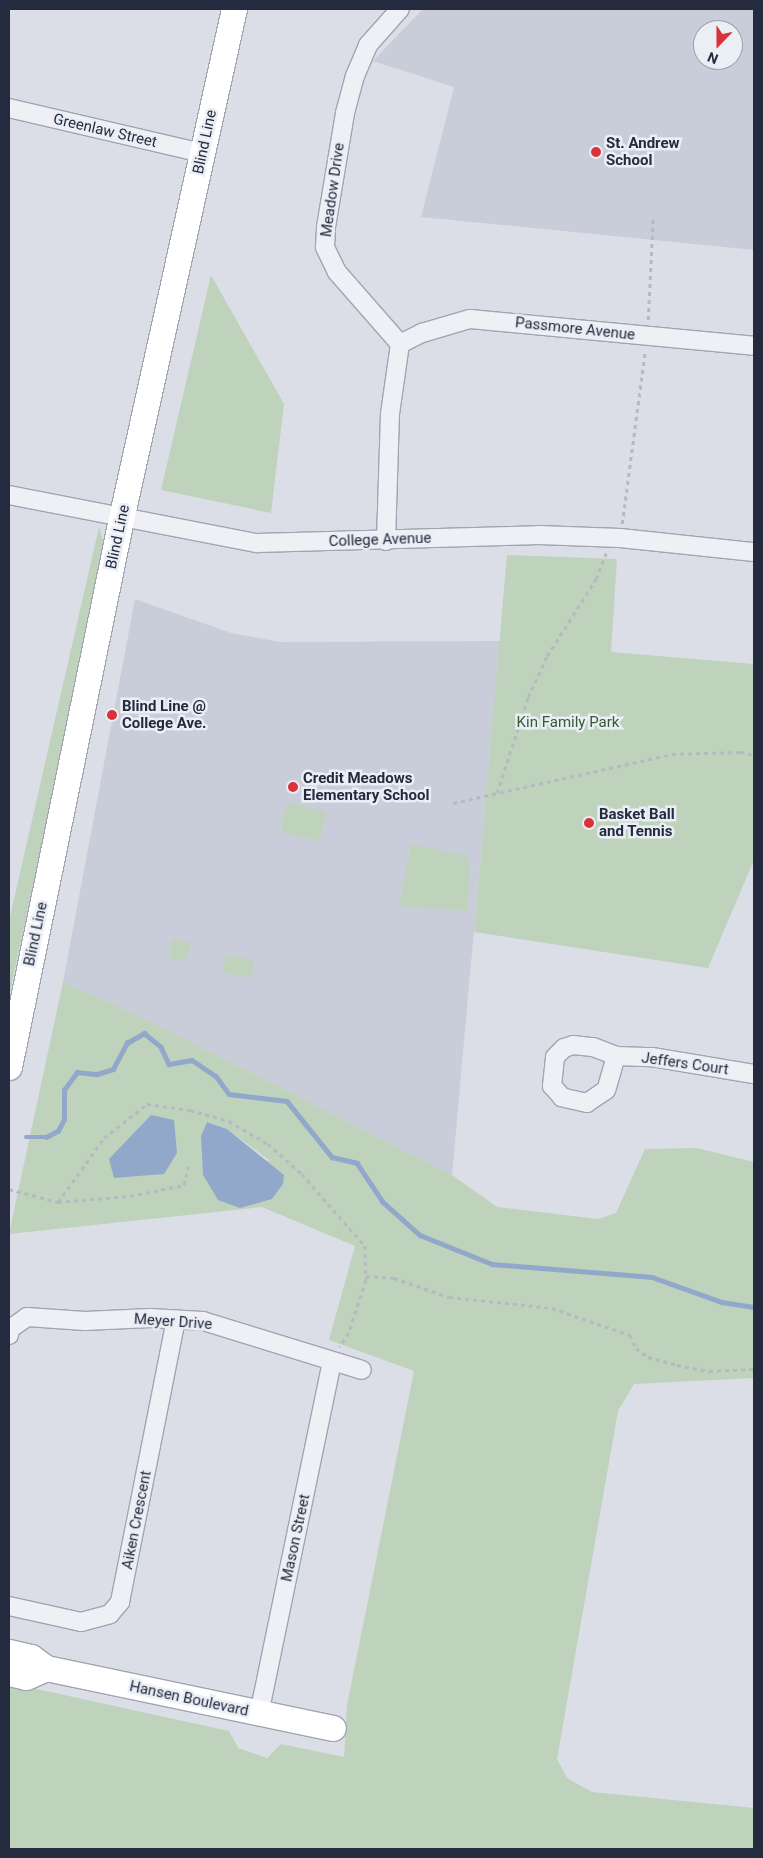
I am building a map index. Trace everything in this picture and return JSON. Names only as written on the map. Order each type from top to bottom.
[{"type":"street","name":"Blind Line","points":[[9,1067],[122,518],[234,9]]},
{"type":"street","name":"Meadow Drive","points":[[400,9],[368,45],[355,76],[336,164],[326,233],[328,258],[337,272],[400,344]]},
{"type":"street","name":"Greenlaw Street","points":[[9,108],[202,153]]},
{"type":"street","name":"Passmore Avenue","points":[[400,344],[422,333],[470,319],[754,346]]},
{"type":"street","points":[[386,541],[390,414],[400,344]]},
{"type":"street","name":"College Avenue","points":[[9,495],[257,543],[386,541],[494,535],[613,538],[754,552]]},
{"type":"street","name":"Jeffers Court","points":[[616,1056],[652,1057],[754,1074]]},
{"type":"street","name":"Meyer Drive","points":[[9,1332],[27,1317],[85,1321],[203,1321],[362,1370]]},
{"type":"street","name":"Aiken Crescent","points":[[9,1606],[81,1622],[110,1614],[120,1602],[176,1320]]},
{"type":"street","name":"Mason Street","points":[[259,1714],[332,1361]]},
{"type":"street","name":"Hansen Boulevard","points":[[9,1652],[32,1656],[46,1668],[333,1728]]},
{"type":"street","points":[[9,1673],[26,1677],[46,1668]]},
{"type":"path","points":[[497,793],[528,697],[547,656],[596,579],[613,538],[647,336],[654,217]]},
{"type":"path","points":[[452,803],[672,754],[740,752],[754,755]]},
{"type":"path","points":[[58,1202],[104,1138],[147,1104],[190,1110],[229,1121],[268,1144],[302,1174],[365,1246],[366,1276],[349,1333],[332,1361]]},
{"type":"path","points":[[9,1189],[58,1202],[130,1196],[184,1185],[188,1166]]},
{"type":"path","points":[[366,1276],[394,1278],[450,1297],[552,1308],[630,1335],[636,1348],[648,1357],[677,1365],[709,1371],[754,1369]]},
{"type":"shaded area","name":"St. Andrew School","points":[[423,9],[754,9],[754,250],[421,217],[454,87],[373,61]]},
{"type":"shaded area","name":"Credit Meadows Elementary School","points":[[135,599],[231,633],[280,642],[500,641],[452,1175],[148,1020],[63,982]]},
{"type":"green space","points":[[211,275],[284,404],[271,513],[161,490]]},
{"type":"green space","points":[[99,527],[105,546],[9,997],[9,921]]},
{"type":"green space","name":"Kin Family Park","points":[[507,555],[617,559],[611,652],[754,664],[754,860],[708,968],[474,932]]},
{"type":"green space","points":[[287,803],[326,811],[320,841],[281,832]]},
{"type":"green space","points":[[411,844],[463,855],[470,859],[467,911],[399,906]]},
{"type":"green space","points":[[173,939],[191,943],[186,962],[169,958]]},
{"type":"green space","points":[[226,955],[255,960],[251,978],[223,973]]},
{"type":"green space","points":[[63,982],[148,1020],[452,1175],[497,1207],[598,1219],[616,1213],[645,1149],[697,1148],[754,1162],[754,1378],[634,1384],[618,1411],[557,1759],[567,1778],[592,1792],[754,1808],[754,1849],[9,1849],[9,1683],[229,1731],[238,1748],[267,1758],[281,1744],[344,1757],[347,1705],[414,1371],[329,1340],[355,1246],[262,1207],[9,1234]],"holes":[[[208,1122],[227,1129],[270,1161],[203,1153],[201,1136]]]},
{"type":"water","points":[[151,1115],[174,1120],[177,1153],[164,1174],[114,1178],[109,1159]]},
{"type":"water","points":[[207,1122],[227,1129],[284,1175],[283,1184],[272,1199],[240,1208],[218,1200],[203,1175],[201,1136]]},
{"type":"waterway","points":[[26,1137],[46,1137],[58,1131],[64,1119],[64,1090],[77,1072],[97,1074],[113,1069],[127,1043],[144,1033],[161,1047],[169,1064],[192,1060],[216,1076],[229,1094],[287,1101],[332,1157],[357,1163],[383,1202],[420,1235],[492,1264],[652,1277],[722,1302],[754,1307]]},
{"type":"place","name":"St. Andrew School","points":[[596,152]]},
{"type":"place","name":"Blind Line @ College Ave.","points":[[112,715]]},
{"type":"place","name":"Credit Meadows Elementary School","points":[[293,787]]},
{"type":"place","name":"Basket Ball and Tennis","points":[[589,823]]}]
